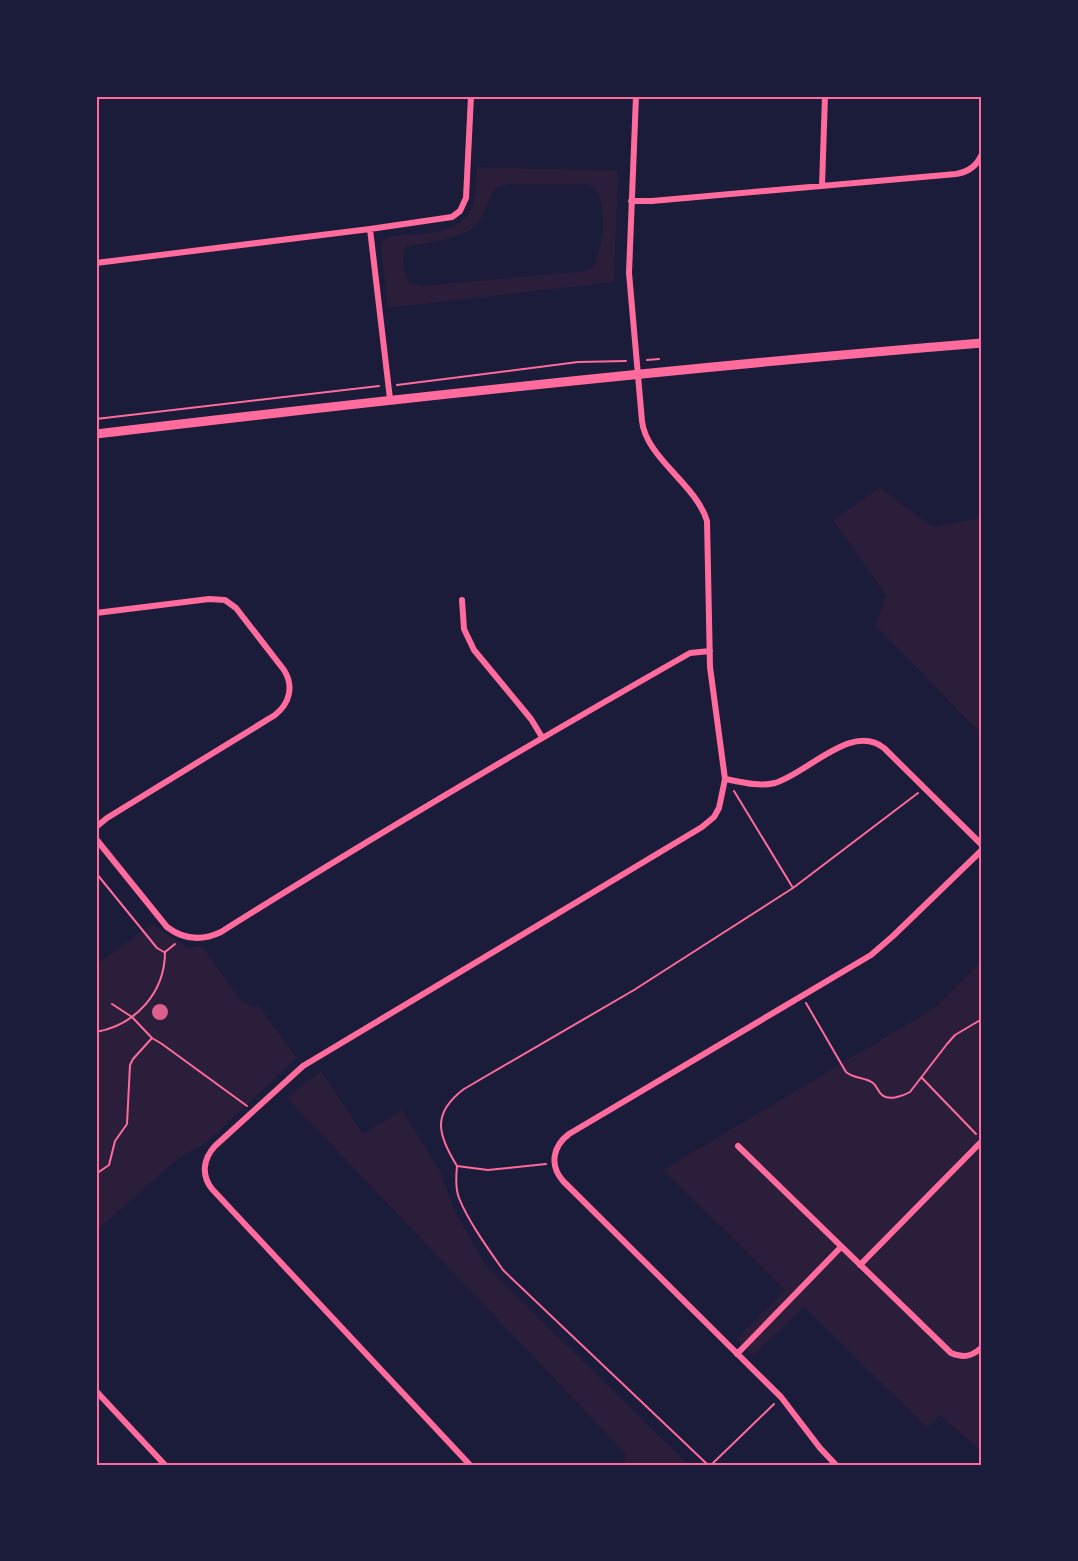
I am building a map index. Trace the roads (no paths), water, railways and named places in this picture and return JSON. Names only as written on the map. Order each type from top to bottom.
[{"type":"street","points":[[96,263],[452,217],[460,211],[467,194],[471,96]]},
{"type":"street","points":[[470,1465],[209,1185],[204,1172],[205,1163],[208,1155],[303,1066],[708,823],[719,808],[725,780],[714,704],[710,651],[707,521],[699,503],[646,437],[642,426],[630,286],[636,96]]},
{"type":"street","points":[[822,186],[825,96]]},
{"type":"street","points":[[631,201],[961,174],[974,167],[982,154]]},
{"type":"street","points":[[370,229],[390,399]]},
{"type":"street","points":[[96,434],[390,399],[982,343]]},
{"type":"street","points":[[96,613],[208,599],[225,600],[237,608],[284,670],[290,689],[286,704],[275,715],[96,827]]},
{"type":"street","points":[[462,600],[464,629],[474,650],[531,719],[542,737]]},
{"type":"street","points":[[96,839],[166,927],[181,936],[204,938],[221,932],[454,788],[690,653],[710,651]]},
{"type":"street","points":[[725,780],[759,785],[776,783],[848,743],[862,740],[872,741],[880,745],[982,848],[886,943],[862,960],[564,1137],[556,1149],[554,1164],[563,1181],[781,1397],[836,1465]]},
{"type":"street","points":[[860,1265],[982,1141]]},
{"type":"street","points":[[738,1146],[951,1353],[960,1357],[968,1356],[982,1347]]},
{"type":"street","points":[[737,1354],[841,1247]]},
{"type":"street","points":[[96,1391],[165,1465]]}]
